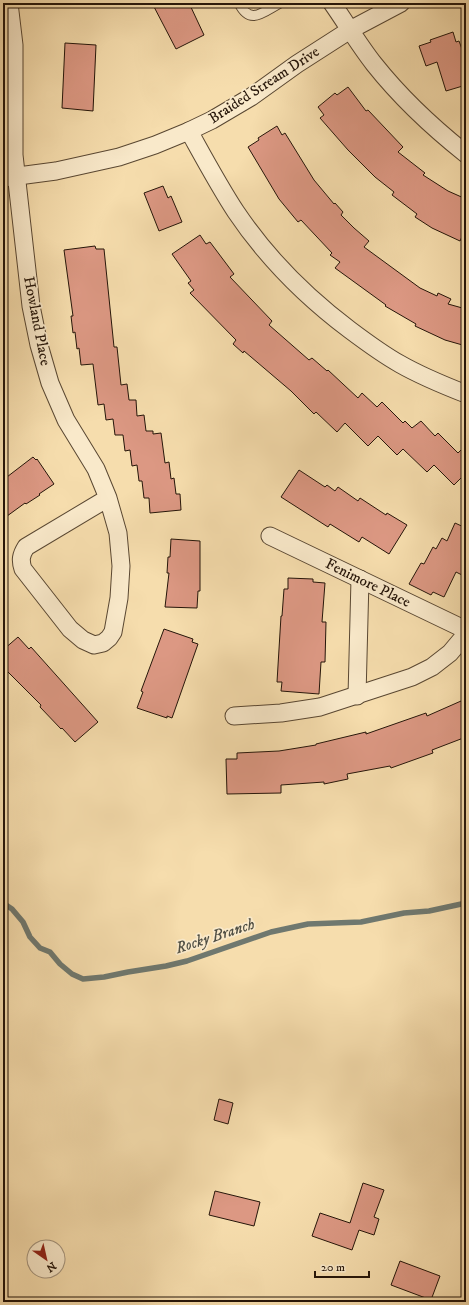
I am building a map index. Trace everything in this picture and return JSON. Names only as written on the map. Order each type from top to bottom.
[{"type":"street","name":"Howland Place","points":[[9,3],[14,44],[14,155],[10,178],[38,345],[50,383],[66,420],[96,469],[108,498],[118,533],[121,566],[119,598],[113,632],[103,643],[94,646],[83,640],[70,629],[23,569],[21,563],[22,554],[26,547],[108,498]]},
{"type":"street","points":[[332,3],[374,64],[405,100],[439,132],[466,154]]},
{"type":"street","name":"Braided Stream Drive","points":[[10,178],[56,171],[119,157],[155,145],[189,131],[212,120],[251,97],[296,64],[350,30],[401,3]]},
{"type":"street","points":[[189,131],[216,180],[237,213],[266,251],[293,281],[332,316],[365,341],[399,363],[439,384],[466,394]]},
{"type":"street","name":"Fenimore Place","points":[[270,536],[466,630]]},
{"type":"street","points":[[357,696],[360,579]]},
{"type":"street","points":[[234,716],[281,713],[320,706],[357,696],[412,677],[432,667],[450,653],[466,634]]},
{"type":"lane","points":[[239,3],[243,11],[249,16],[257,16],[280,3]]},
{"type":"building","points":[[152,3],[189,3],[204,35],[176,49]]},
{"type":"building","points":[[453,32],[456,42],[459,41],[466,60],[466,85],[446,91],[437,62],[426,66],[419,46],[431,42],[430,40]]},
{"type":"building","points":[[65,43],[96,45],[93,111],[62,108]]},
{"type":"building","points":[[348,87],[366,111],[368,110],[403,147],[398,152],[425,173],[423,175],[448,191],[466,199],[466,228],[460,241],[432,228],[415,217],[417,214],[392,195],[394,192],[375,177],[348,150],[320,118],[324,115],[318,107],[335,93],[337,95]]},
{"type":"building","points":[[277,126],[282,135],[285,133],[314,180],[334,204],[335,203],[343,212],[341,215],[369,241],[364,247],[420,288],[437,296],[438,293],[451,299],[448,304],[466,309],[466,346],[445,340],[415,326],[416,324],[385,306],[386,305],[335,268],[340,262],[330,255],[332,253],[301,220],[298,222],[279,199],[248,147],[259,140],[258,138]]},
{"type":"building","points":[[163,186],[168,198],[171,196],[182,222],[159,231],[144,193]]},
{"type":"building","points":[[200,235],[206,244],[210,242],[234,274],[230,277],[272,321],[269,325],[309,360],[312,358],[327,371],[328,370],[358,398],[362,393],[377,407],[382,402],[403,423],[405,421],[412,428],[421,421],[435,436],[438,433],[458,453],[466,445],[466,473],[454,485],[434,465],[427,472],[403,449],[397,455],[378,436],[368,446],[345,423],[337,432],[316,412],[314,414],[291,391],[244,351],[243,353],[233,344],[236,340],[190,293],[194,290],[188,283],[191,281],[172,254]]},
{"type":"building","points":[[95,246],[96,249],[104,249],[114,347],[117,347],[121,385],[127,384],[129,400],[136,400],[137,416],[144,415],[146,431],[153,431],[153,434],[161,433],[165,463],[169,462],[171,479],[174,478],[176,494],[180,494],[181,510],[150,513],[149,498],[144,498],[142,481],[139,481],[137,465],[132,466],[130,450],[125,451],[123,435],[115,435],[113,419],[106,420],[104,404],[98,405],[93,364],[81,365],[75,332],[73,333],[71,316],[73,316],[64,250]]},
{"type":"building","points":[[33,457],[36,460],[37,459],[54,484],[3,519],[3,480]]},
{"type":"building","points":[[299,470],[325,487],[327,485],[335,491],[338,487],[358,501],[360,498],[386,515],[387,513],[407,525],[389,554],[362,537],[359,542],[330,524],[328,527],[281,497]]},
{"type":"building","points":[[455,523],[466,528],[466,577],[456,572],[444,597],[433,592],[431,595],[409,584],[421,563],[424,564],[433,547],[436,549],[442,538],[447,541]]},
{"type":"building","points":[[171,539],[200,541],[200,591],[198,591],[197,608],[165,607],[169,573],[167,573],[168,557],[170,557]]},
{"type":"building","points":[[288,578],[313,579],[313,582],[325,583],[322,622],[326,622],[325,662],[321,662],[319,694],[281,691],[282,682],[277,682],[281,616],[284,589],[288,589]]},
{"type":"building","points":[[164,629],[193,639],[192,642],[198,644],[172,718],[167,716],[167,718],[137,708],[143,692],[141,691]]},
{"type":"building","points":[[18,637],[29,649],[31,647],[98,722],[75,742],[3,667],[3,650]]},
{"type":"building","points":[[461,701],[466,713],[466,737],[432,750],[433,753],[391,768],[390,766],[347,774],[348,779],[324,784],[324,782],[281,785],[281,793],[227,794],[226,759],[237,759],[237,753],[279,751],[316,745],[366,732],[366,734],[426,713],[427,716]]},
{"type":"building","points":[[219,1099],[233,1103],[228,1124],[214,1120]]},
{"type":"building","points":[[363,1183],[384,1190],[374,1217],[379,1219],[374,1235],[359,1230],[352,1250],[312,1236],[320,1213],[350,1223]]},
{"type":"building","points":[[215,1191],[260,1202],[254,1226],[209,1215]]},
{"type":"building","points":[[400,1261],[440,1276],[431,1300],[391,1285]]},
{"type":"waterway","name":"Rocky Branch","points":[[3,903],[12,909],[23,922],[30,937],[40,948],[50,952],[60,964],[72,974],[83,979],[104,977],[187,961],[271,932],[308,924],[361,922],[404,913],[429,911],[466,903]]}]
